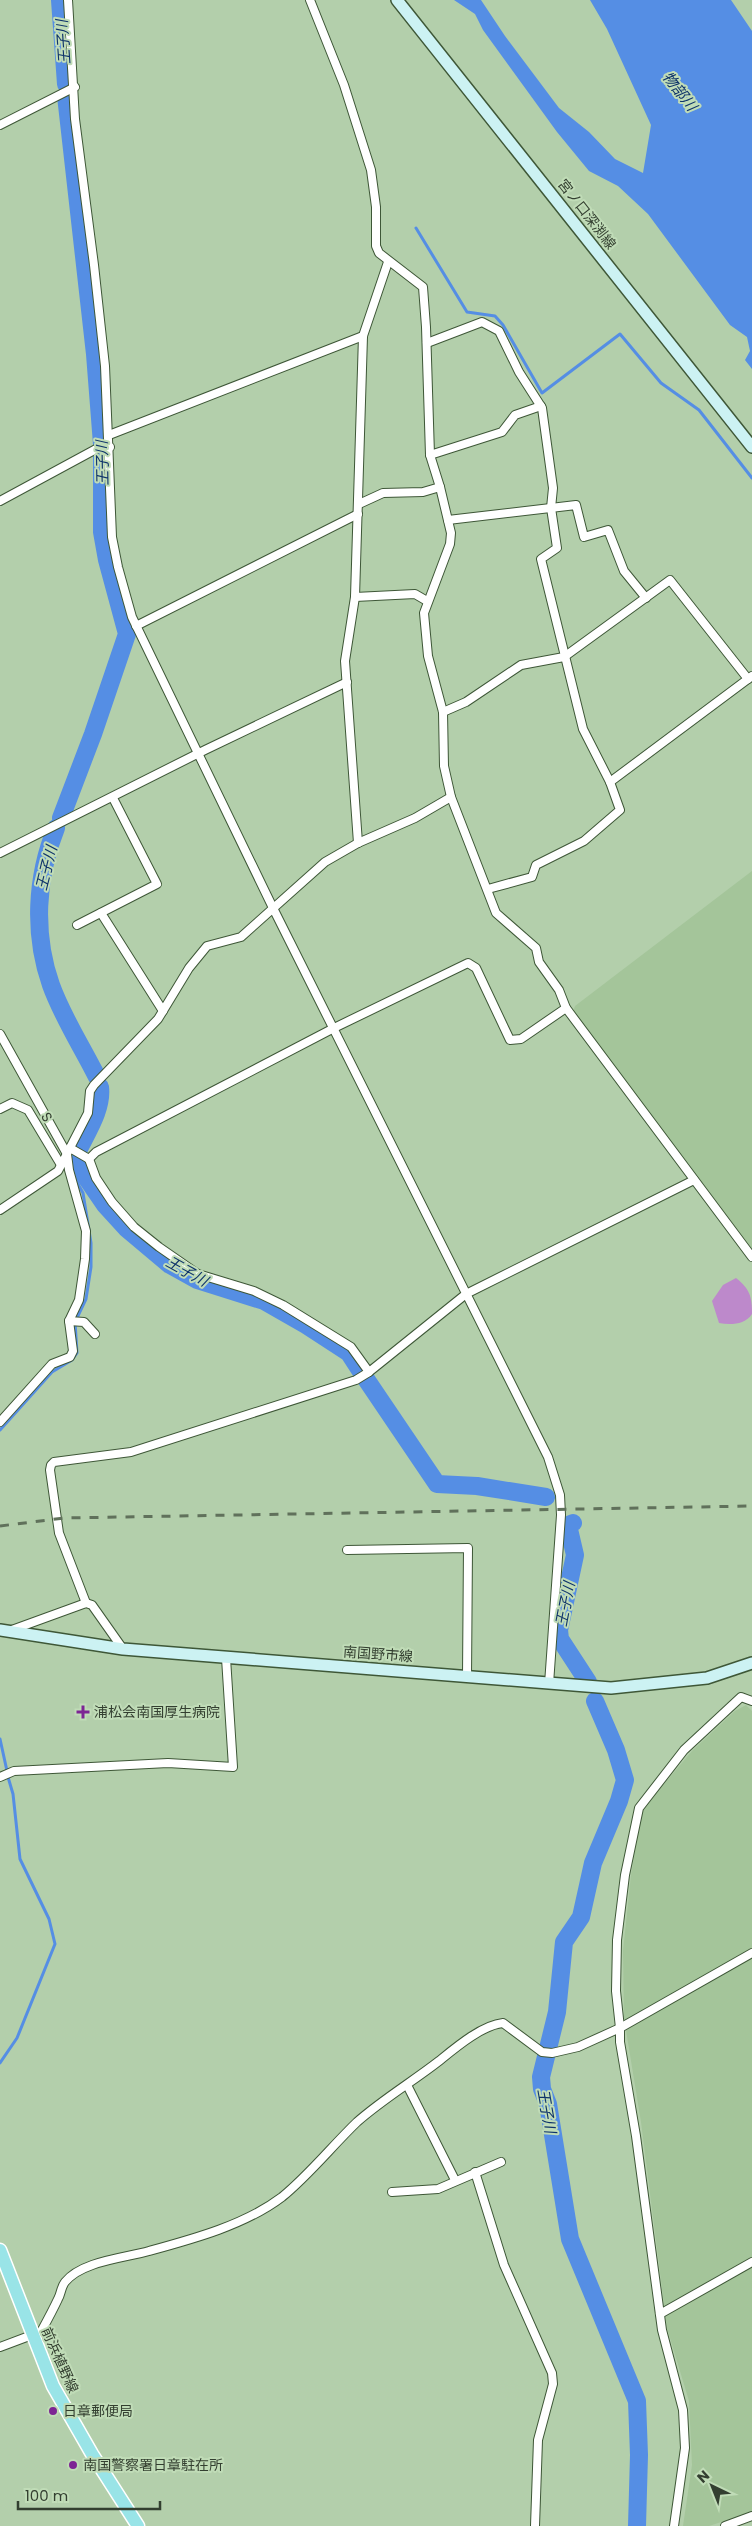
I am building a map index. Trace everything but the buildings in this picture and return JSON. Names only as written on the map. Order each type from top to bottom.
[{"type":"main road","name":"宮ノ口深渕線","points":[[397,0],[752,447]]},
{"type":"main road","name":"南国野市線","points":[[5,1630],[85,1645],[123,1649],[611,1688],[666,1684],[707,1678],[752,1663]]},
{"type":"main road","name":"前浜植野線","points":[[0,2250],[52,2386],[92,2454],[138,2526]]},
{"type":"street","points":[[68,0],[75,87],[75,119],[94,265],[109,435],[104,447],[112,537],[118,567],[136,626],[273,908],[548,1457],[560,1495],[561,1527],[549,1684]]},
{"type":"street","points":[[310,0],[344,85],[371,170],[376,207],[376,246],[379,254],[423,287],[427,343],[430,455],[448,520],[450,544],[424,613],[428,656],[443,712],[443,761],[451,797],[496,913],[536,948],[539,962],[558,990],[566,1008],[752,1257]]},
{"type":"street","points":[[0,125],[75,87]]},
{"type":"street","points":[[358,843],[345,661],[355,598],[362,336],[388,262]]},
{"type":"street","points":[[427,343],[482,322],[499,331],[519,372],[541,406],[553,488],[551,508],[557,548],[541,559],[564,657],[584,729],[610,782],[620,810],[584,841],[536,864],[532,877],[488,889]]},
{"type":"street","points":[[109,435],[362,336]]},
{"type":"street","points":[[430,455],[502,432],[515,415],[541,406]]},
{"type":"street","points":[[0,501],[104,447]]},
{"type":"street","points":[[359,504],[384,493],[423,492],[440,487]]},
{"type":"street","points":[[448,520],[576,505],[584,537],[608,530],[624,571],[646,598]]},
{"type":"street","points":[[136,626],[358,514]]},
{"type":"street","points":[[443,712],[466,702],[521,665],[564,657],[670,580],[750,677],[610,782]]},
{"type":"street","points":[[355,598],[415,594],[427,601]]},
{"type":"street","points":[[0,853],[347,682]]},
{"type":"street","points":[[0,1210],[47,1180],[61,1165],[88,1113],[90,1092],[94,1085],[151,1027],[189,968],[203,950],[215,943],[241,937],[325,862],[358,843],[415,818],[451,797]]},
{"type":"street","points":[[77,925],[157,884],[113,798]]},
{"type":"street","points":[[101,913],[163,1011]]},
{"type":"street","points":[[89,1158],[96,1152],[334,1028],[468,962],[476,968],[510,1040],[521,1039],[566,1008]]},
{"type":"street","points":[[0,1034],[68,1151],[68,1170],[86,1232],[85,1259],[79,1300],[69,1321],[73,1351],[70,1357],[52,1364],[0,1422]]},
{"type":"street","name":"S","points":[[0,1109],[12,1103],[28,1110],[61,1165]]},
{"type":"street","points":[[68,1151],[89,1158]]},
{"type":"street","points":[[89,1158],[96,1178],[112,1202],[134,1227],[159,1247],[198,1274],[254,1291],[283,1305],[351,1347],[369,1372]]},
{"type":"street","points":[[123,1649],[92,1605],[86,1602],[59,1534],[51,1465],[54,1462],[131,1452],[356,1380],[369,1372],[466,1294],[694,1180]]},
{"type":"street","points":[[69,1321],[84,1322],[96,1334]]},
{"type":"street","points":[[348,1550],[468,1548],[467,1676]]},
{"type":"street","points":[[5,1630],[86,1602]]},
{"type":"street","points":[[0,1777],[14,1771],[102,1766],[168,1764],[233,1767],[226,1658]]},
{"type":"street","points":[[674,2526],[685,2448],[683,2410],[660,2314],[636,2136],[620,2042],[616,1990],[617,1940],[624,1875],[639,1808],[684,1750],[741,1697],[752,1701]]},
{"type":"street","points":[[0,2347],[33,2339],[59,2297],[62,2286],[72,2276],[101,2262],[158,2249],[203,2235],[247,2217],[281,2197],[357,2123],[387,2097],[407,2085],[455,2046],[498,2024],[504,2023],[542,2052],[552,2053],[578,2046],[620,2028],[752,1953]]},
{"type":"street","points":[[407,2085],[456,2180]]},
{"type":"street","points":[[392,2192],[433,2190],[501,2162]]},
{"type":"street","points":[[475,2172],[504,2265],[552,2373],[553,2384],[538,2440],[535,2526]]},
{"type":"street","points":[[660,2314],[752,2262]]},
{"type":"street","points":[[725,2526],[752,2516]]},
{"type":"shaded area","points":[[752,871],[752,1249],[573,1012],[575,1006]]},
{"type":"shaded area","points":[[736,1278],[749,1294],[752,1314],[741,1322],[732,1324],[719,1323],[712,1301],[723,1285]]},
{"type":"shaded area","points":[[746,1705],[752,1711],[752,2512],[709,2526],[683,2526],[692,2465],[689,2401],[667,2328],[641,2122],[624,2018],[623,1951],[631,1875],[642,1810],[692,1751],[735,1711]]},
{"type":"water","name":"物部川","points":[[454,0],[481,0],[505,36],[559,108],[589,132],[615,159],[643,173],[651,125],[607,29],[590,0],[731,0],[752,31],[752,369],[745,360],[750,351],[747,337],[730,325],[648,214],[618,186],[589,171],[557,132],[483,30],[475,14]]},
{"type":"waterway","name":"王子川","points":[[60,0],[66,84]]},
{"type":"waterway","name":"王子川","points":[[61,818],[93,734],[127,634],[107,560],[102,532],[102,444],[95,354],[66,96]]},
{"type":"waterway","points":[[416,228],[467,312],[495,316],[503,325],[542,393],[620,334],[661,383],[699,410],[752,478]]},
{"type":"waterway","name":"王子川","points":[[56,828],[44,866],[41,886],[39,906],[41,946],[45,966],[56,997],[66,1020],[97,1077]]},
{"type":"waterway","name":"王子川","points":[[100,1087],[99,1105],[76,1155],[83,1173],[105,1205],[126,1228],[170,1265],[197,1280],[264,1301],[306,1325],[349,1353],[362,1373]]},
{"type":"waterway","points":[[72,1169],[76,1155]]},
{"type":"waterway","points":[[0,1430],[52,1372],[72,1360],[77,1353],[75,1322],[86,1299],[91,1267],[91,1243],[83,1193],[73,1175]]},
{"type":"waterway","name":"王子川","points":[[366,1379],[437,1484],[477,1486],[546,1497]]},
{"type":"waterway","name":"王子川","points":[[573,1523],[568,1525],[575,1555],[559,1630],[560,1639],[588,1682]]},
{"type":"waterway","name":"王子川","points":[[595,1701],[616,1750],[625,1780],[619,1801],[593,1863],[581,1917],[564,1942],[557,2012],[541,2077],[542,2089],[548,2104],[570,2239],[637,2401],[639,2455],[637,2526]]},
{"type":"waterway","points":[[0,1739],[7,1771]]},
{"type":"waterway","points":[[0,2063],[17,2038],[55,1944],[49,1919],[20,1859],[13,1794],[8,1777]]},
{"type":"railway","points":[[0,1526],[64,1518],[752,1506]]},
{"type":"place","name":"浦松会南国厚生病院","points":[[83,1712]]},
{"type":"place","name":"日章郵便局","points":[[53,2411]]},
{"type":"place","name":"南国警察署日章駐在所","points":[[73,2465]]}]
